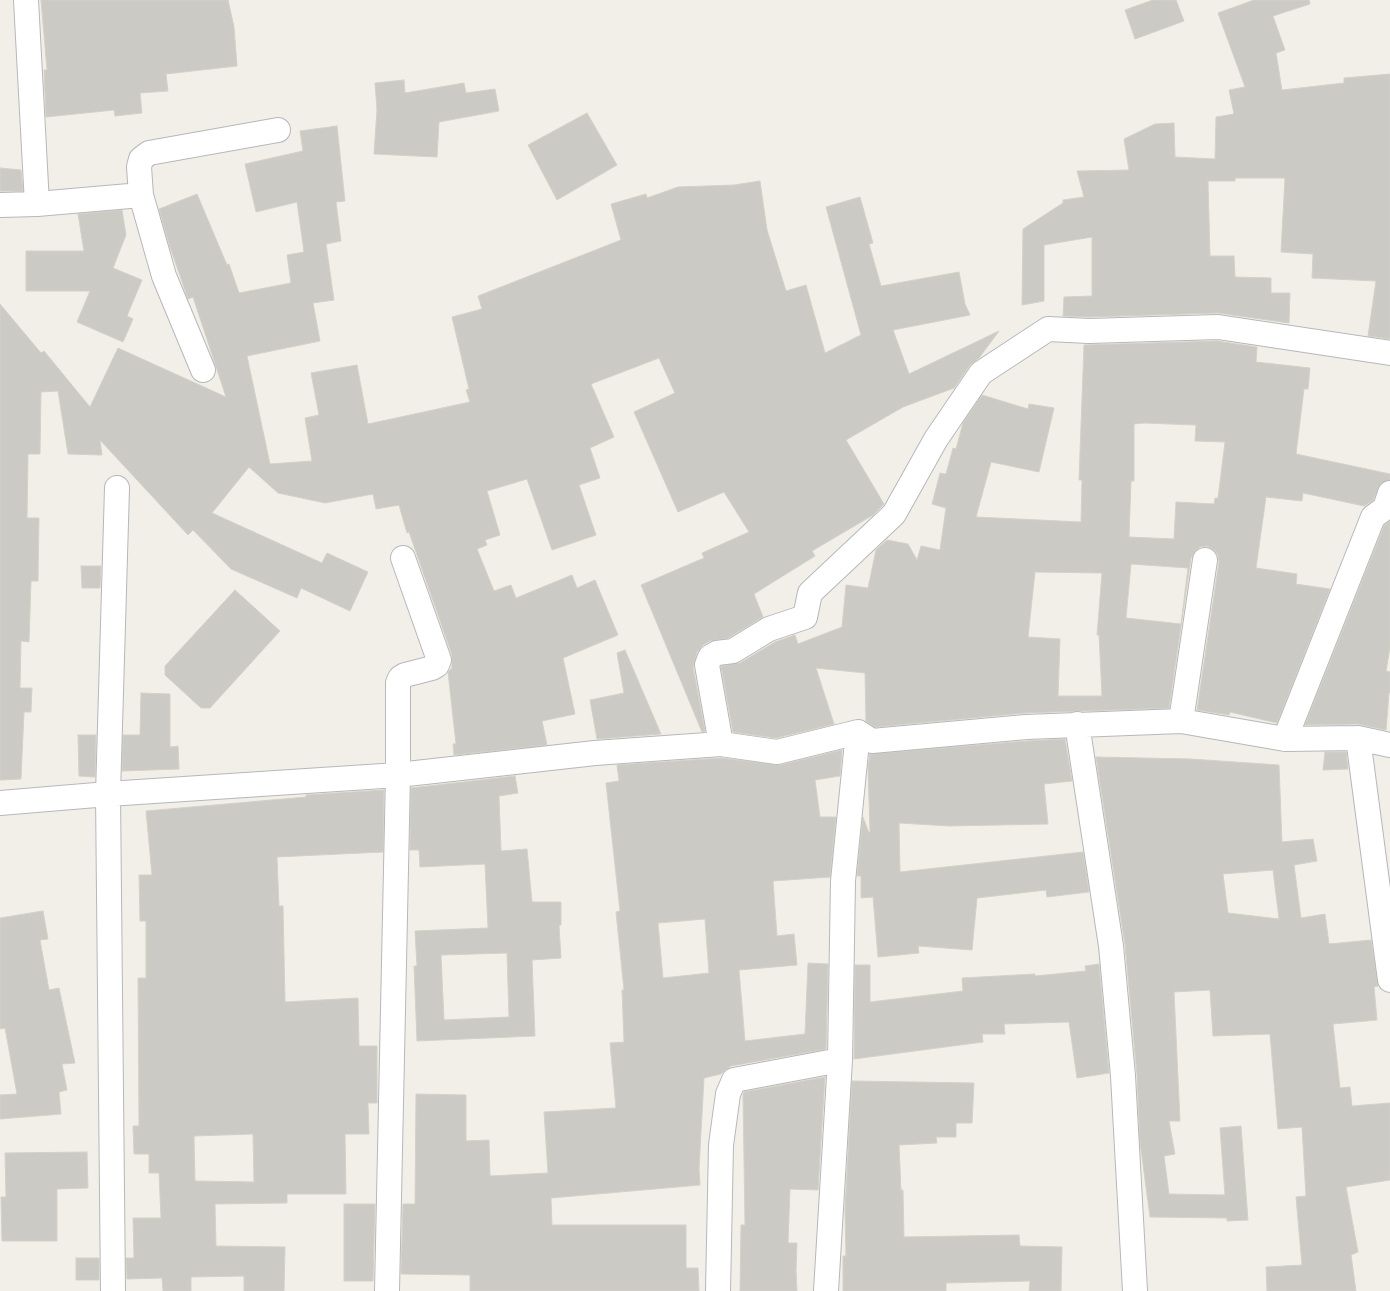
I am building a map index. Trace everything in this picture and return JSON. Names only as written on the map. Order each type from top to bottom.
[{"type":"street","points":[[26,0],[37,204]]},
{"type":"street","points":[[203,370],[164,276],[141,195],[139,167],[141,158],[149,153],[278,130]]},
{"type":"street","points":[[0,205],[37,204],[141,195]]},
{"type":"street","points":[[721,744],[707,665],[710,657],[733,652],[769,629],[805,617],[810,593],[894,514],[936,439],[981,373],[1048,329],[1089,331],[1218,327],[1390,353]]},
{"type":"street","points":[[113,1291],[108,794],[117,488]]},
{"type":"street","points":[[1285,739],[1373,517],[1385,508],[1390,493]]},
{"type":"street","points":[[387,1291],[398,776],[398,683],[400,678],[405,675],[432,668],[437,665],[439,660],[404,558]]},
{"type":"street","points":[[1181,721],[1205,560]]},
{"type":"street","points":[[0,803],[108,794],[398,776],[594,753],[721,744],[777,752],[858,732],[872,740],[1077,724],[1181,721],[1285,739],[1358,738],[1390,745]]},
{"type":"street","points":[[1077,724],[1110,946],[1123,1076],[1135,1291]]},
{"type":"street","points":[[826,1291],[840,1060],[843,881],[858,732]]},
{"type":"street","points":[[1358,738],[1390,980]]},
{"type":"street","points":[[718,1291],[721,1145],[728,1094],[734,1080],[840,1060]]},
{"type":"building","points":[[41,0],[228,0],[234,27],[237,66],[166,74],[168,91],[140,93],[142,113],[115,116],[114,110],[46,117],[44,70],[47,70]]},
{"type":"building","points":[[1153,0],[1176,0],[1184,21],[1135,39],[1125,10]]},
{"type":"building","points":[[1254,0],[1309,0],[1310,4],[1273,16],[1285,50],[1276,53],[1282,90],[1344,83],[1344,78],[1390,74],[1390,339],[1368,336],[1376,281],[1312,278],[1313,254],[1281,252],[1285,178],[1235,178],[1235,181],[1208,181],[1210,256],[1234,256],[1235,277],[1271,278],[1271,293],[1290,293],[1289,323],[1218,313],[1089,317],[1063,316],[1064,297],[1092,296],[1092,237],[1044,245],[1044,301],[1022,305],[1023,229],[1063,203],[1063,200],[1084,197],[1077,171],[1129,170],[1124,139],[1155,124],[1174,123],[1175,157],[1215,159],[1216,117],[1234,114],[1229,90],[1245,87],[1218,13]]},
{"type":"building","points":[[404,80],[405,93],[464,83],[466,93],[495,89],[499,111],[439,122],[437,157],[374,154],[377,110],[375,83]]},
{"type":"building","points":[[587,113],[617,165],[557,200],[528,145]]},
{"type":"building","points":[[337,126],[345,201],[336,202],[341,241],[326,244],[334,300],[313,303],[320,341],[247,356],[270,464],[312,461],[305,418],[319,415],[311,373],[357,365],[368,424],[470,402],[466,390],[469,389],[452,317],[482,309],[478,296],[621,240],[611,204],[646,194],[647,198],[678,187],[734,185],[760,181],[767,230],[786,291],[806,285],[825,353],[861,335],[826,207],[860,197],[873,243],[869,244],[881,286],[959,272],[965,304],[970,315],[893,330],[909,374],[999,331],[979,358],[970,365],[954,388],[903,407],[846,440],[884,504],[873,515],[812,551],[815,556],[754,594],[763,617],[728,638],[710,641],[697,652],[693,667],[705,731],[702,732],[641,585],[704,558],[702,553],[749,532],[724,492],[678,512],[634,412],[675,393],[659,358],[591,384],[614,437],[590,448],[600,478],[579,485],[596,535],[552,550],[527,479],[487,491],[500,535],[485,540],[487,545],[477,549],[494,591],[511,585],[516,598],[572,575],[577,588],[595,580],[618,635],[563,658],[575,714],[542,721],[547,745],[454,755],[453,744],[456,744],[448,672],[452,668],[452,655],[409,532],[407,533],[399,505],[376,509],[373,494],[325,503],[278,493],[249,467],[212,513],[322,563],[327,553],[368,572],[350,611],[301,588],[297,598],[231,569],[193,530],[188,535],[100,440],[102,455],[68,454],[58,391],[41,392],[40,454],[28,454],[27,518],[39,518],[38,581],[31,581],[29,642],[21,641],[20,688],[32,688],[31,712],[24,712],[21,779],[0,780],[0,304],[41,353],[44,351],[90,407],[118,348],[226,397],[193,297],[188,299],[159,209],[197,194],[227,265],[229,264],[239,293],[291,283],[287,255],[304,252],[297,202],[256,212],[245,164],[303,151],[300,131]]},
{"type":"building","points":[[0,168],[21,170],[23,191],[0,191]]},
{"type":"building","points":[[122,210],[126,235],[113,268],[142,280],[127,316],[133,319],[123,342],[77,322],[90,291],[26,291],[26,251],[84,251],[78,214]]},
{"type":"building","points":[[1217,341],[1257,347],[1256,362],[1310,368],[1308,389],[1304,389],[1296,454],[1390,474],[1390,480],[1381,483],[1373,500],[1364,506],[1303,493],[1302,501],[1266,497],[1256,568],[1297,574],[1296,584],[1330,589],[1277,723],[1230,712],[1229,715],[1197,710],[1219,562],[1218,555],[1207,546],[1200,547],[1191,558],[1169,708],[1025,713],[875,727],[866,721],[865,673],[816,668],[834,724],[776,738],[733,732],[721,666],[740,663],[775,642],[795,635],[798,644],[842,627],[846,585],[868,588],[876,550],[887,540],[908,544],[917,560],[921,546],[940,550],[946,508],[932,504],[940,473],[946,474],[953,448],[956,449],[963,423],[982,395],[1028,409],[1029,404],[1054,408],[1039,472],[991,462],[976,517],[1081,522],[1082,480],[1079,480],[1084,345]],"holes":[[[1134,424],[1196,425],[1195,441],[1225,442],[1218,498],[1215,498],[1214,504],[1176,502],[1174,539],[1129,537],[1131,481],[1134,481]],[[1131,564],[1188,568],[1181,624],[1126,618]],[[1035,572],[1102,573],[1097,635],[1099,635],[1102,696],[1058,696],[1060,639],[1028,637]]]},
{"type":"building","points":[[1390,521],[1390,647],[1386,671],[1390,672],[1390,693],[1386,730],[1358,724],[1305,725],[1384,526]]},
{"type":"building","points":[[81,566],[101,566],[100,588],[82,588]]},
{"type":"building","points":[[235,590],[280,631],[210,708],[201,708],[165,675],[165,666]]},
{"type":"building","points":[[625,650],[661,734],[597,739],[590,700],[624,693],[617,653]]},
{"type":"building","points":[[141,693],[170,694],[170,747],[178,746],[179,769],[122,771],[123,735],[140,735]]},
{"type":"building","points":[[78,735],[96,735],[95,777],[79,776]]},
{"type":"building","points":[[1065,739],[1072,781],[1044,784],[1048,824],[949,826],[899,823],[900,872],[1083,852],[1089,892],[1047,897],[1046,890],[977,898],[972,950],[918,946],[919,953],[878,957],[873,897],[861,898],[861,876],[857,876],[863,817],[870,832],[868,768],[870,754]]},
{"type":"building","points":[[842,750],[840,776],[815,780],[820,817],[836,817],[830,877],[773,881],[777,936],[794,934],[797,965],[739,970],[745,1041],[805,1034],[808,963],[828,964],[826,1049],[731,1066],[721,1074],[704,1078],[699,1169],[700,1185],[551,1198],[552,1225],[686,1225],[686,1268],[698,1268],[699,1291],[470,1291],[470,1275],[401,1274],[403,1204],[415,1204],[416,1094],[466,1095],[466,1141],[489,1140],[490,1176],[548,1173],[544,1112],[616,1108],[610,1043],[624,1042],[622,990],[624,990],[616,912],[620,911],[606,783],[619,781],[617,765],[721,758],[780,765]],"holes":[[[705,919],[709,973],[663,978],[658,923]]]},
{"type":"building","points":[[1325,752],[1346,752],[1348,769],[1323,770]]},
{"type":"building","points":[[1096,757],[1191,759],[1279,765],[1282,842],[1313,839],[1317,861],[1294,865],[1301,918],[1325,914],[1329,944],[1371,940],[1378,986],[1374,987],[1377,1020],[1333,1024],[1340,1088],[1350,1087],[1352,1106],[1390,1103],[1390,1180],[1346,1187],[1358,1252],[1351,1255],[1356,1291],[1267,1291],[1266,1267],[1302,1265],[1296,1197],[1306,1196],[1302,1127],[1278,1129],[1270,1034],[1213,1036],[1210,990],[1174,992],[1180,1121],[1169,1121],[1175,1154],[1164,1156],[1169,1194],[1225,1195],[1220,1128],[1241,1126],[1248,1220],[1227,1221],[1227,1218],[1150,1217],[1140,1142],[1137,1075],[1125,945]],"holes":[[[1273,870],[1279,919],[1228,913],[1223,874]]]},
{"type":"building","points":[[515,776],[518,793],[499,796],[501,851],[527,849],[532,902],[561,902],[561,925],[559,925],[561,958],[532,960],[535,1036],[417,1041],[414,966],[417,966],[415,931],[488,928],[485,864],[420,867],[419,850],[410,850],[411,788]],"holes":[[[507,953],[509,1017],[444,1020],[441,955]]]},
{"type":"building","points":[[384,790],[383,852],[277,857],[279,906],[283,906],[285,1002],[358,998],[359,1046],[377,1046],[377,1103],[368,1103],[369,1134],[345,1134],[346,1194],[287,1194],[287,1203],[215,1204],[216,1246],[285,1247],[284,1291],[244,1291],[244,1276],[191,1277],[191,1291],[163,1291],[162,1278],[127,1279],[126,1258],[134,1258],[133,1218],[161,1218],[159,1173],[149,1173],[149,1154],[134,1154],[133,1126],[139,1126],[138,978],[146,978],[146,921],[140,921],[139,875],[152,875],[146,811],[306,797],[306,795]],"holes":[[[253,1134],[254,1182],[195,1181],[194,1136]]]},
{"type":"building","points":[[43,911],[48,939],[40,940],[49,990],[59,988],[75,1063],[62,1064],[67,1090],[59,1092],[61,1114],[0,1119],[0,1095],[17,1094],[5,1028],[0,1029],[0,918]]},
{"type":"building","points":[[1099,964],[1109,1073],[1077,1078],[1069,1022],[1004,1024],[1005,1034],[982,1034],[983,1042],[854,1059],[855,965],[870,965],[870,1002],[963,991],[962,978],[1035,974],[1035,976],[1086,971],[1085,966]]},
{"type":"building","points":[[825,1077],[818,1190],[790,1189],[788,1243],[797,1243],[797,1291],[740,1291],[741,1225],[745,1225],[743,1094],[744,1092]]},
{"type":"building","points":[[852,1081],[974,1083],[972,1123],[956,1123],[956,1137],[936,1137],[937,1143],[899,1145],[901,1190],[903,1190],[904,1237],[1019,1235],[1020,1246],[1062,1247],[1061,1291],[1029,1291],[1030,1281],[946,1283],[946,1291],[843,1291],[843,1256],[846,1256],[845,1209]]},
{"type":"building","points":[[87,1152],[88,1188],[57,1189],[57,1241],[2,1241],[1,1197],[6,1197],[5,1153]]},
{"type":"building","points":[[344,1204],[375,1204],[373,1281],[344,1281]]},
{"type":"building","points":[[76,1258],[99,1258],[99,1280],[76,1280]]}]
